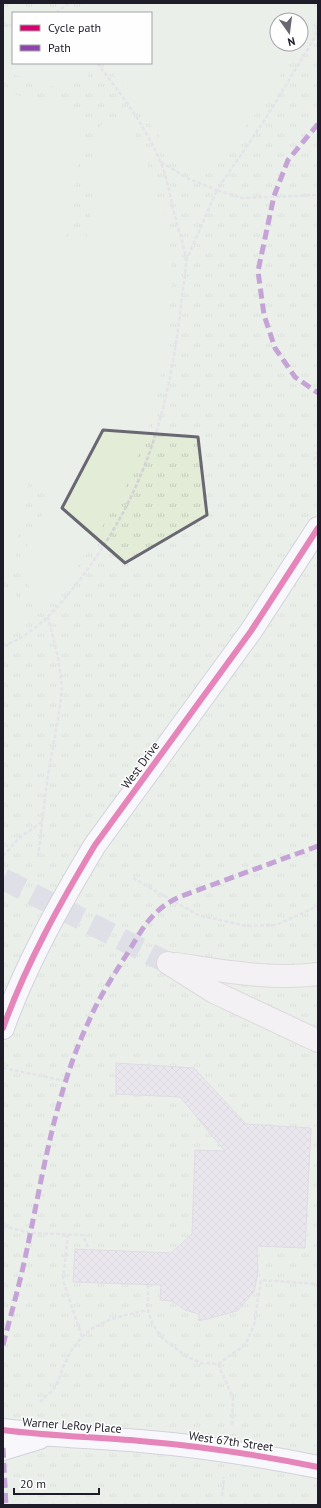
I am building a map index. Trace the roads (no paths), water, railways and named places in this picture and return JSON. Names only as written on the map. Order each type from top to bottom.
[{"type":"main road","points":[[318,974],[287,977],[255,976],[168,963],[214,992],[318,1041]]},
{"type":"street","name":"West Drive","points":[[3,1028],[44,937],[73,881],[95,845],[251,631],[318,528]]},
{"type":"street","name":"Warner LeRoy Place","points":[[3,1430],[46,1435],[140,1441]]},
{"type":"street","name":"Warner LeRoy Place","points":[[3,1449],[46,1435]]},
{"type":"street","name":"West 67th Street","points":[[140,1441],[229,1452],[318,1467]]},
{"type":"tunnel","points":[[3,879],[168,963]]}]
